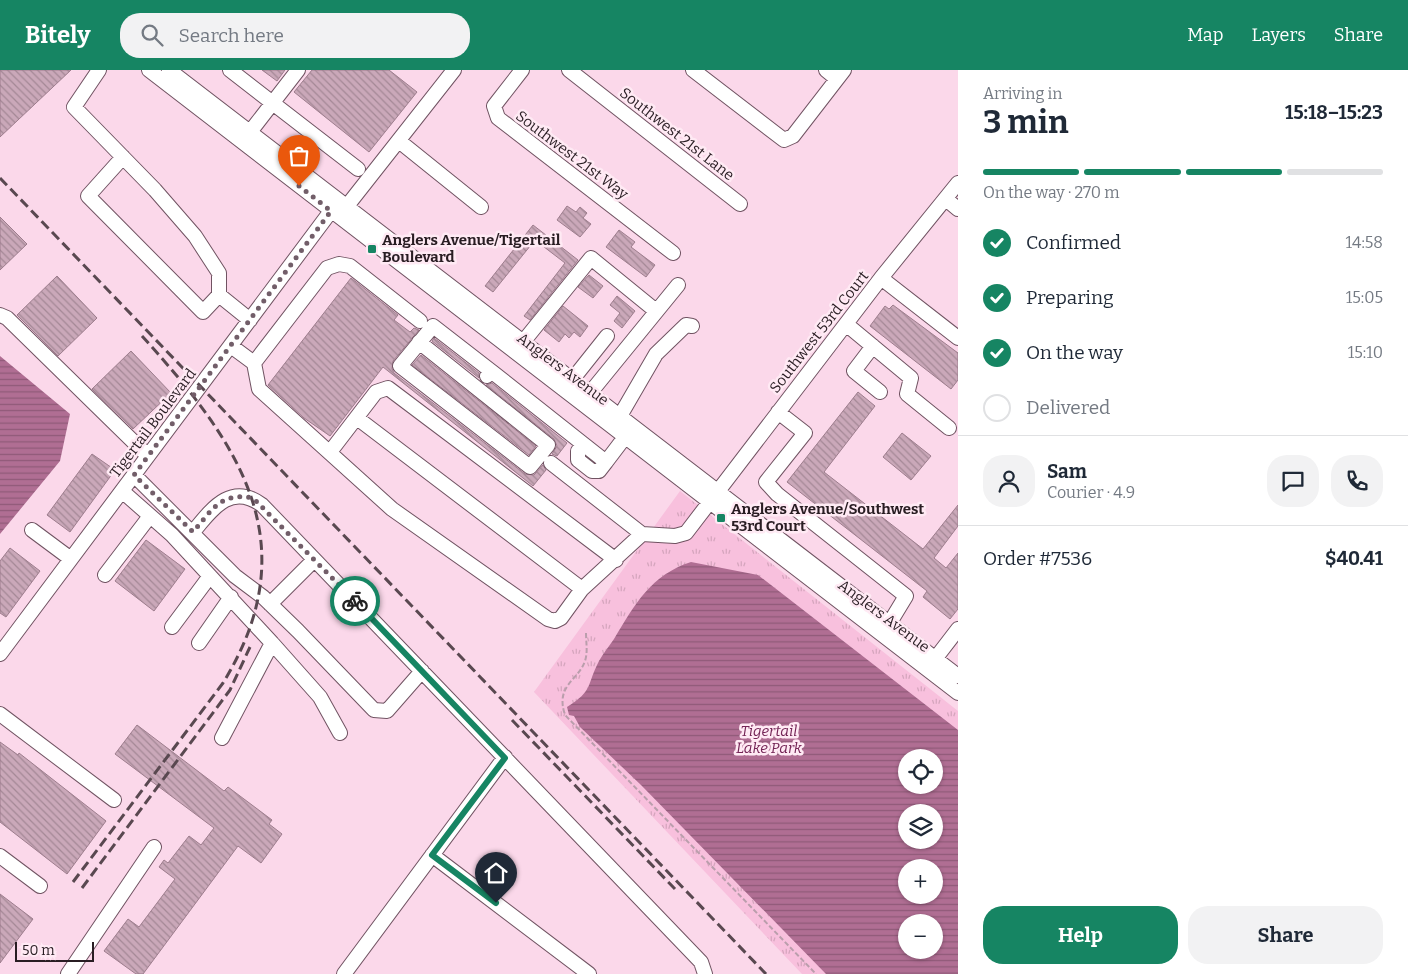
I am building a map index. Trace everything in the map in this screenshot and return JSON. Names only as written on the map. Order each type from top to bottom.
[{"type":"street","points":[[99,70],[74,107],[123,157],[195,236],[219,273],[219,295],[203,312],[88,196],[123,157]]},
{"type":"street","name":"Anglers Avenue","points":[[149,70],[625,437],[713,496],[958,676]]},
{"type":"street","name":"Anglers Avenue","points":[[169,70],[620,416],[713,496],[958,693]]},
{"type":"street","points":[[230,70],[358,168]]},
{"type":"street","points":[[250,132],[298,70]]},
{"type":"street","points":[[331,211],[347,206],[454,70]]},
{"type":"street","name":"Southwest 21st Way","points":[[522,70],[494,106],[498,118],[673,253]]},
{"type":"street","name":"Southwest 21st Lane","points":[[569,70],[740,204]]},
{"type":"street","points":[[693,70],[784,140],[792,136],[836,73]]},
{"type":"street","points":[[400,141],[481,207]]},
{"type":"street","name":"Southwest 53rd Court","points":[[642,534],[675,536],[686,533],[881,278],[958,184]]},
{"type":"street","points":[[946,199],[958,209]]},
{"type":"street","name":"Tigertail Boulevard","points":[[0,654],[331,211]]},
{"type":"street","points":[[523,342],[591,258],[656,311]]},
{"type":"street","points":[[254,363],[327,268],[339,264],[350,266],[420,321]]},
{"type":"street","points":[[881,278],[958,338]]},
{"type":"street","points":[[590,393],[678,286]]},
{"type":"street","points":[[219,295],[250,320]]},
{"type":"street","points":[[0,316],[7,318],[148,456]]},
{"type":"street","points":[[846,324],[911,378],[906,394],[949,428]]},
{"type":"street","points":[[620,416],[656,354],[686,325],[692,326]]},
{"type":"street","points":[[419,342],[548,445],[530,467],[400,366],[419,342],[432,326],[489,374],[606,462],[625,437]]},
{"type":"street","points":[[572,380],[607,336]]},
{"type":"street","points":[[231,346],[254,363],[259,389],[392,509],[548,619],[555,621],[561,618],[582,589],[616,560],[642,534],[551,463]]},
{"type":"street","points":[[873,346],[854,371],[880,392]]},
{"type":"street","points":[[330,452],[376,392],[388,388],[616,560]]},
{"type":"street","points":[[778,412],[805,433],[766,482],[777,494],[906,596],[889,624]]},
{"type":"street","points":[[357,418],[582,589]]},
{"type":"street","points":[[134,475],[235,576],[270,604],[374,710],[387,711],[422,671]]},
{"type":"street","points":[[122,491],[150,516],[231,597],[320,697],[340,733]]},
{"type":"street","points":[[193,532],[222,501],[236,495],[253,498],[701,962],[705,974]]},
{"type":"street","points":[[105,575],[150,516]]},
{"type":"street","points":[[32,530],[71,559]]},
{"type":"street","points":[[270,604],[314,560]]},
{"type":"street","points":[[172,627],[210,576]]},
{"type":"street","points":[[199,643],[231,597]]},
{"type":"street","points":[[935,659],[958,629]]},
{"type":"street","points":[[222,738],[272,643]]},
{"type":"street","points":[[0,714],[114,800]]},
{"type":"street","points":[[344,974],[505,758]]},
{"type":"street","points":[[68,974],[154,847]]},
{"type":"street","points":[[432,855],[589,974]]},
{"type":"street","points":[[0,856],[40,886]]},
{"type":"path","points":[[586,633],[586,660],[581,669],[569,682],[564,692],[565,715],[816,974]]},
{"type":"green space","name":"Tigertail Lake Park","points":[[680,491],[958,711],[958,974],[802,974],[534,692]]},
{"type":"shaded area","points":[[0,356],[70,414],[60,461],[0,534]]},
{"type":"shaded area","name":"Tigertail Lake Park","points":[[691,562],[758,575],[958,730],[958,974],[826,974],[641,785],[580,727],[574,716],[569,715],[567,707],[586,692],[599,661],[629,614],[645,592],[665,575]]},
{"type":"building","points":[[0,70],[71,70],[0,137]]},
{"type":"building","points":[[262,70],[285,70],[277,81]]},
{"type":"building","points":[[312,70],[389,70],[417,92],[369,152],[294,92]]},
{"type":"building","points":[[567,206],[576,212],[580,207],[587,213],[583,218],[591,224],[580,237],[557,220]]},
{"type":"building","points":[[0,217],[27,244],[0,270]]},
{"type":"building","points":[[533,225],[578,260],[530,320],[524,316],[565,263],[535,240],[493,292],[485,286]]},
{"type":"building","points":[[619,230],[635,242],[631,247],[655,265],[646,277],[606,247]]},
{"type":"building","points":[[589,275],[603,286],[593,298],[578,287]]},
{"type":"building","points":[[57,276],[97,318],[58,356],[17,315]]},
{"type":"building","points":[[351,278],[398,315],[394,320],[410,332],[414,328],[419,330],[393,361],[392,369],[394,373],[525,474],[534,475],[543,465],[546,470],[533,486],[383,367],[330,436],[304,418],[268,385]]},
{"type":"building","points":[[617,296],[635,311],[622,328],[614,321],[620,313],[610,305]]},
{"type":"building","points":[[893,305],[958,353],[958,380],[951,389],[870,326],[885,306],[889,309]]},
{"type":"building","points":[[563,306],[588,326],[580,337],[574,332],[569,338],[565,334],[559,342],[544,330]]},
{"type":"building","points":[[434,338],[479,373],[479,378],[432,341]]},
{"type":"building","points":[[131,351],[171,393],[133,429],[92,389]]},
{"type":"building","points":[[421,355],[536,446],[529,455],[412,365]]},
{"type":"building","points":[[492,383],[567,443],[557,456],[552,454],[557,446],[554,439],[486,385]]},
{"type":"building","points":[[858,392],[875,406],[824,472],[923,549],[958,505],[958,526],[934,558],[946,568],[958,553],[958,609],[950,619],[923,597],[927,591],[787,482]]},
{"type":"building","points":[[902,433],[931,456],[911,480],[883,457]]},
{"type":"building","points":[[92,454],[115,470],[70,532],[47,515]]},
{"type":"building","points":[[146,540],[185,569],[154,611],[115,581]]},
{"type":"building","points":[[10,548],[40,571],[6,617],[0,613],[0,561]]},
{"type":"building","points":[[137,725],[224,791],[228,787],[272,820],[269,824],[282,834],[261,863],[238,846],[143,974],[136,974],[104,951],[128,919],[139,927],[175,879],[159,867],[164,860],[168,863],[189,836],[201,845],[214,828],[115,754]]},
{"type":"building","points":[[0,742],[18,755],[19,753],[106,821],[67,874],[0,822]]},
{"type":"building","points":[[0,894],[33,919],[0,963]]},
{"type":"railway","points":[[0,178],[766,974]]},
{"type":"railway","points":[[73,882],[223,683],[248,632],[260,585],[261,540],[251,497],[233,456],[208,416],[177,376],[142,336]]},
{"type":"railway","points":[[82,888],[230,690],[250,647]]},
{"type":"railway","points":[[512,720],[675,889]]},
{"type":"way so far","points":[[299,186],[331,211],[134,475],[193,532],[222,501],[236,495],[253,498],[355,601]]},
{"type":"place","name":"Anglers Avenue/Tigertail Boulevard","points":[[372,249]]},
{"type":"place","name":"Anglers Avenue/Southwest 53rd Court","points":[[721,518]]},
{"type":"route","points":[[355,601],[505,758],[432,855],[496,903]]}]
